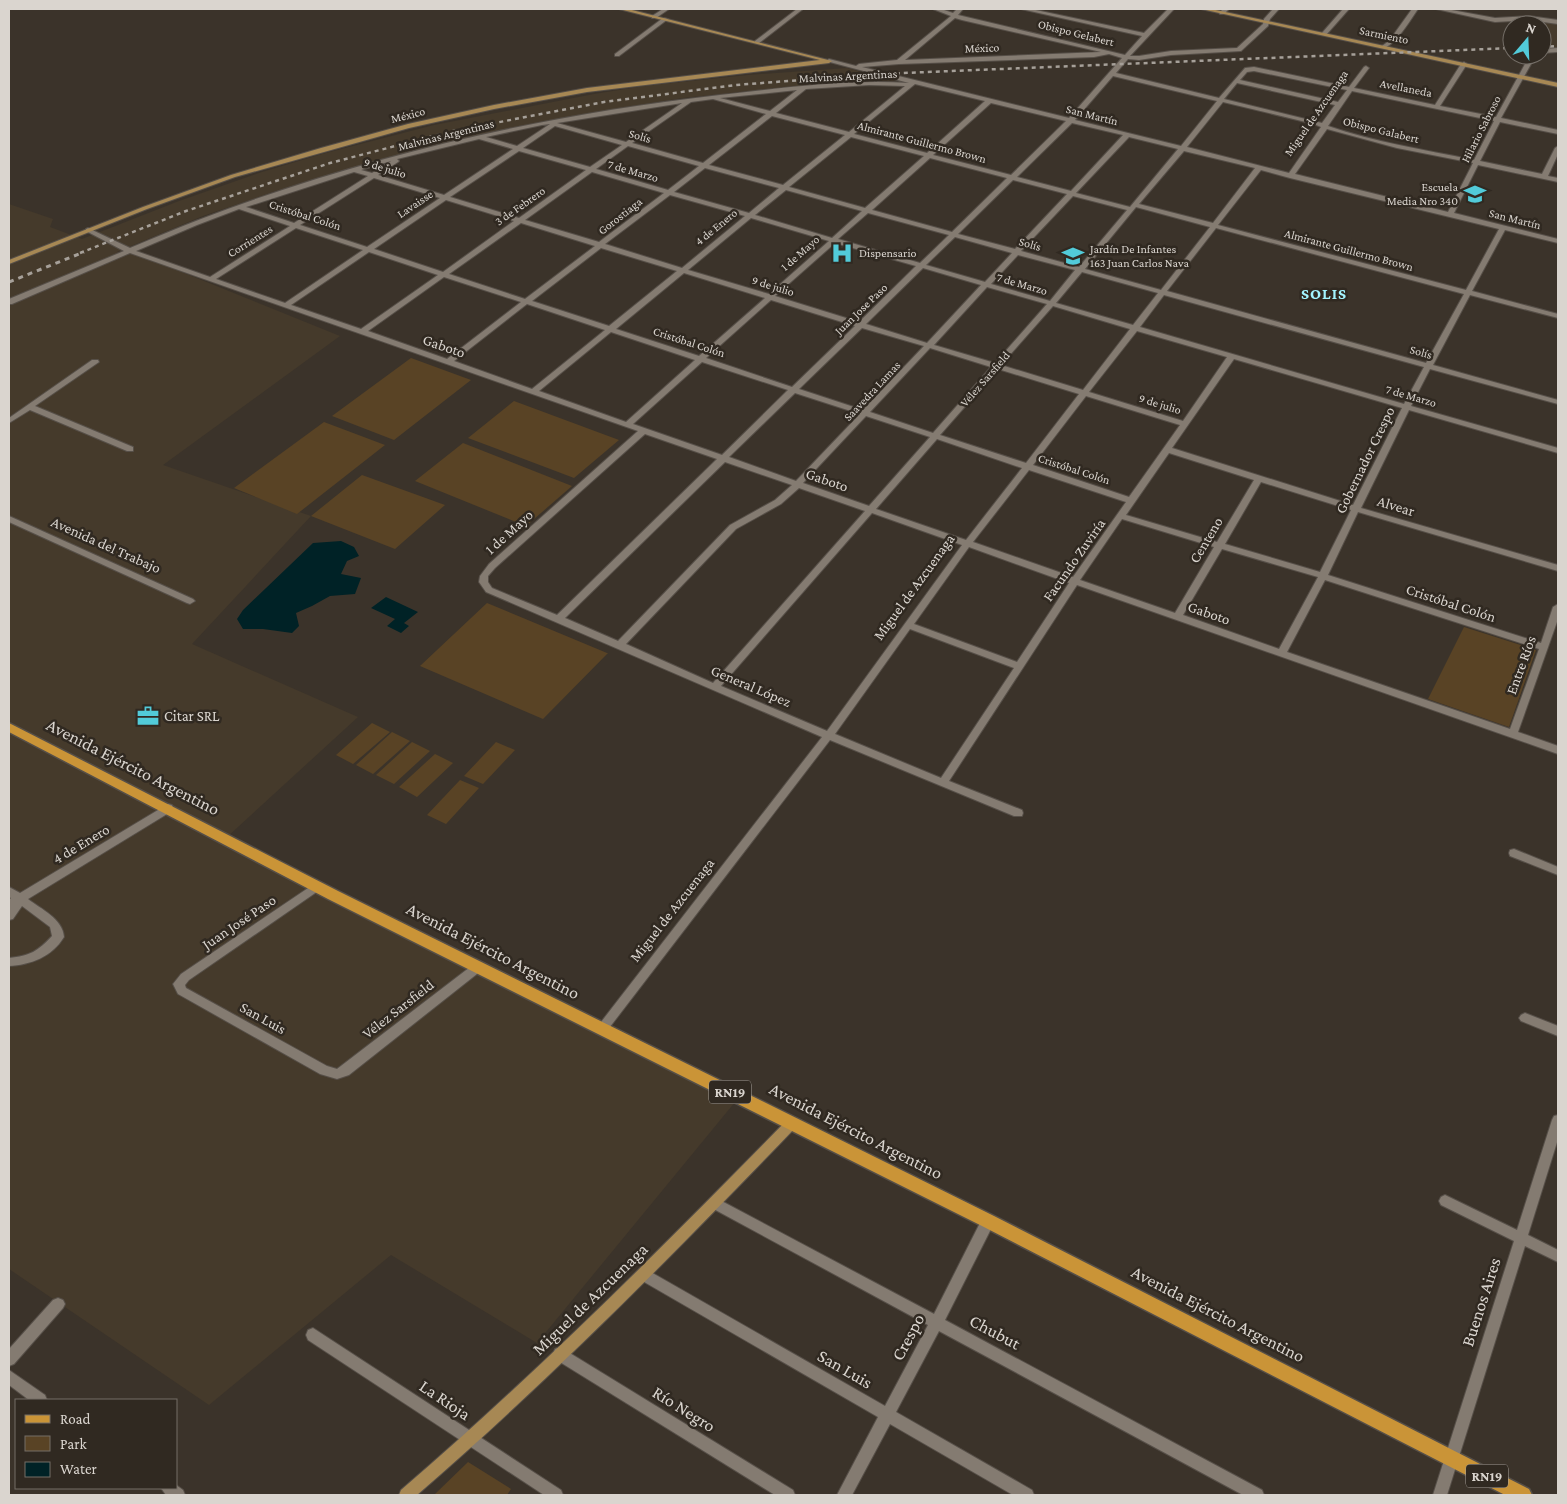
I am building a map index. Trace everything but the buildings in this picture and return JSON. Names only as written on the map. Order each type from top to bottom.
[{"type":"main road","name":"Avenida Ejército Argentino","points":[[9,727],[317,886],[988,1220],[1522,1495]]},
{"type":"street","name":"San Martín","points":[[622,9],[829,60],[912,84],[989,101],[1558,241]]},
{"type":"street","points":[[654,17],[666,9]]},
{"type":"street","points":[[757,42],[800,9]]},
{"type":"street","name":"Obispo Gelabert","points":[[936,9],[1125,57]]},
{"type":"street","points":[[899,62],[960,9]]},
{"type":"street","points":[[1024,9],[1144,36]]},
{"type":"street","points":[[1049,14],[1054,9]]},
{"type":"street","name":"Juan Jose Paso","points":[[560,618],[1070,121],[1113,74],[1125,57],[1171,9]]},
{"type":"street","name":"Sarmiento","points":[[1204,9],[1224,11],[1266,22],[1558,85]]},
{"type":"street","points":[[1125,57],[1139,58],[1171,53],[1239,50],[1266,26],[1266,22],[1276,9]]},
{"type":"street","points":[[1324,34],[1346,9]]},
{"type":"street","points":[[1384,46],[1391,42],[1415,9]]},
{"type":"street","points":[[1439,9],[1502,22]]},
{"type":"street","points":[[617,54],[665,20]]},
{"type":"street","points":[[1495,20],[1502,20]]},
{"type":"street","name":"México","points":[[856,67],[899,62],[1094,56],[1108,53]]},
{"type":"street","name":"México","points":[[9,262],[88,230],[233,176],[323,149],[437,120],[587,90],[829,60]]},
{"type":"street","points":[[1437,106],[1464,64]]},
{"type":"street","name":"Hilario Sabroso","points":[[1450,215],[1498,119],[1528,65]]},
{"type":"street","name":"Miguel de Azcuenaga","points":[[1290,176],[1325,127],[1326,122],[1338,104],[1366,68]]},
{"type":"street","name":"Avellaneda","points":[[1249,69],[1558,132]]},
{"type":"street","name":"Vélez Sarsfield","points":[[715,687],[1051,304],[1183,149],[1219,105],[1244,70],[1249,69]]},
{"type":"street","name":"Obispo Galabert","points":[[1113,74],[1221,100],[1342,133],[1558,180]]},
{"type":"street","points":[[1236,81],[1338,104]]},
{"type":"street","name":"Malvinas Argentinas","points":[[9,302],[239,207],[354,170],[479,138],[690,99],[804,88],[912,84]]},
{"type":"street","name":"4 de Enero","points":[[534,392],[912,84]]},
{"type":"street","name":"Gorostiaga","points":[[448,362],[804,88]]},
{"type":"street","name":"Almirante Guillermo Brown","points":[[708,97],[1072,194],[1214,226],[1558,316]]},
{"type":"street","name":"3 de Febrero","points":[[362,332],[690,99]]},
{"type":"street","name":"1 de Mayo","points":[[627,424],[989,101]]},
{"type":"street","name":"Solís","points":[[554,123],[1558,402]]},
{"type":"street","name":"Lavaisse","points":[[286,305],[554,123]]},
{"type":"street","name":"Saavedra Lamas","points":[[619,645],[733,527],[778,502],[798,484],[866,414],[1126,135]]},
{"type":"street","name":"7 de Marzo","points":[[479,138],[1558,451]]},
{"type":"street","points":[[1544,176],[1558,148]]},
{"type":"street","name":"Corrientes","points":[[211,279],[403,157]]},
{"type":"street","name":"Miguel de Azcuenaga","points":[[602,1029],[829,735],[968,543],[1259,168]]},
{"type":"street","name":"9 de julio","points":[[354,170],[1185,424]]},
{"type":"street","name":"Cristóbal Colón","points":[[239,207],[1132,501]]},
{"type":"street","name":"Gobernador Crespo","points":[[1282,653],[1323,576],[1406,407],[1503,228]]},
{"type":"street","name":"Gaboto","points":[[88,230],[130,251],[1558,750]]},
{"type":"street","name":"Facundo Zuviría","points":[[943,783],[1075,581],[1232,356]]},
{"type":"street","points":[[9,421],[95,362]]},
{"type":"street","points":[[30,406],[130,449]]},
{"type":"street","name":"1 de Mayo","points":[[484,576],[644,430]]},
{"type":"street","name":"Alvear","points":[[1168,450],[1356,509],[1558,568]]},
{"type":"street","name":"Centeno","points":[[1177,617],[1259,478]]},
{"type":"street","name":"Cristóbal Colón","points":[[1121,516],[1323,576],[1544,648]]},
{"type":"street","name":"Avenida del Trabajo","points":[[9,520],[190,600]]},
{"type":"street","name":"General López","points":[[484,576],[483,582],[489,590],[560,618],[715,687],[1018,813]]},
{"type":"street","name":"Entre Ríos","points":[[1513,734],[1558,606]]},
{"type":"street","points":[[908,625],[1019,666]]},
{"type":"street","name":"4 de Enero","points":[[9,905],[168,808]]},
{"type":"street","points":[[1514,853],[1558,871]]},
{"type":"street","name":"Juan José Paso","points":[[179,984],[185,977],[317,886]]},
{"type":"street","points":[[9,892],[21,898],[54,924],[58,931],[58,937],[36,957],[9,962]]},
{"type":"street","points":[[9,916],[21,898]]},
{"type":"street","name":"Vélez Sarsfield","points":[[337,1074],[346,1071],[478,967]]},
{"type":"street","name":"San Luis","points":[[179,984],[182,991],[324,1070],[337,1074]]},
{"type":"street","points":[[1525,1018],[1558,1031]]},
{"type":"street","name":"Buenos Aires","points":[[1440,1495],[1558,1120]]},
{"type":"street","name":"Miguel de Azcuenaga","points":[[406,1495],[471,1440],[644,1275],[792,1123]]},
{"type":"street","points":[[1445,1201],[1558,1256]]},
{"type":"street","name":"Chubut","points":[[714,1203],[1257,1495]]},
{"type":"street","name":"Crespo","points":[[844,1495],[937,1322],[988,1220]]},
{"type":"street","name":"San Luis","points":[[644,1275],[1027,1495]]},
{"type":"street","points":[[9,1359],[58,1304]]},
{"type":"street","name":"La Rioja","points":[[313,1335],[556,1495]]},
{"type":"street","name":"Río Negro","points":[[560,1354],[788,1495]]},
{"type":"street","points":[[9,1377],[39,1399]]},
{"type":"shaded area","points":[[1552,22],[1558,22],[1558,49],[1552,48]]},
{"type":"shaded area","points":[[847,68],[895,81],[789,87],[683,98],[625,107],[496,132],[400,154],[285,188],[203,216],[117,252],[122,254],[130,251],[340,336],[163,465],[311,516],[192,644],[358,717],[226,838],[740,1096],[537,1343],[391,1255],[209,1405],[9,1269],[9,204],[53,219],[50,227],[82,239],[179,201],[262,172],[322,154],[434,125],[644,86],[748,75]]},
{"type":"green space","points":[[411,358],[471,380],[394,440],[332,416]]},
{"type":"green space","points":[[514,401],[619,440],[574,478],[468,438]]},
{"type":"green space","points":[[324,422],[385,445],[297,514],[234,488]]},
{"type":"green space","points":[[463,443],[572,486],[526,526],[415,481]]},
{"type":"green space","points":[[362,475],[445,505],[395,549],[311,516]]},
{"type":"green space","points":[[487,603],[608,653],[543,719],[420,666]]},
{"type":"green space","points":[[1464,627],[1536,650],[1509,727],[1428,699]]},
{"type":"green space","points":[[372,723],[390,732],[353,764],[336,755]]},
{"type":"green space","points":[[392,732],[410,741],[373,774],[356,765]]},
{"type":"green space","points":[[412,742],[430,751],[394,784],[376,775]]},
{"type":"green space","points":[[496,742],[515,750],[483,784],[464,776]]},
{"type":"green space","points":[[435,754],[453,763],[417,797],[399,787]]},
{"type":"green space","points":[[460,780],[479,788],[446,824],[427,815]]},
{"type":"green space","points":[[468,1462],[511,1489],[507,1495],[434,1495]]},
{"type":"water","points":[[341,541],[354,547],[359,556],[347,561],[341,574],[361,578],[355,594],[330,596],[296,613],[299,626],[292,633],[263,629],[243,629],[237,619],[243,610],[313,543]]},
{"type":"water","points":[[386,597],[418,612],[404,623],[409,626],[401,633],[387,626],[395,619],[371,608]]},
{"type":"railway","points":[[1552,46],[1558,46]]},
{"type":"railway","points":[[80,253],[186,211],[330,163],[453,131],[604,102],[736,85],[879,74],[1502,48]]},
{"type":"railway","points":[[9,282],[84,252]]},
{"type":"place","name":"Escuela Media Nro 340","points":[[1475,194]]},
{"type":"place","name":"Dispensario","points":[[842,253]]},
{"type":"place","name":"Jardín De Infantes 163 Juan Carlos Nava","points":[[1073,256]]},
{"type":"place","name":"Citar SRL","points":[[148,716]]},
{"type":"district","name":"SOLIS","points":[[1324,293]]}]
